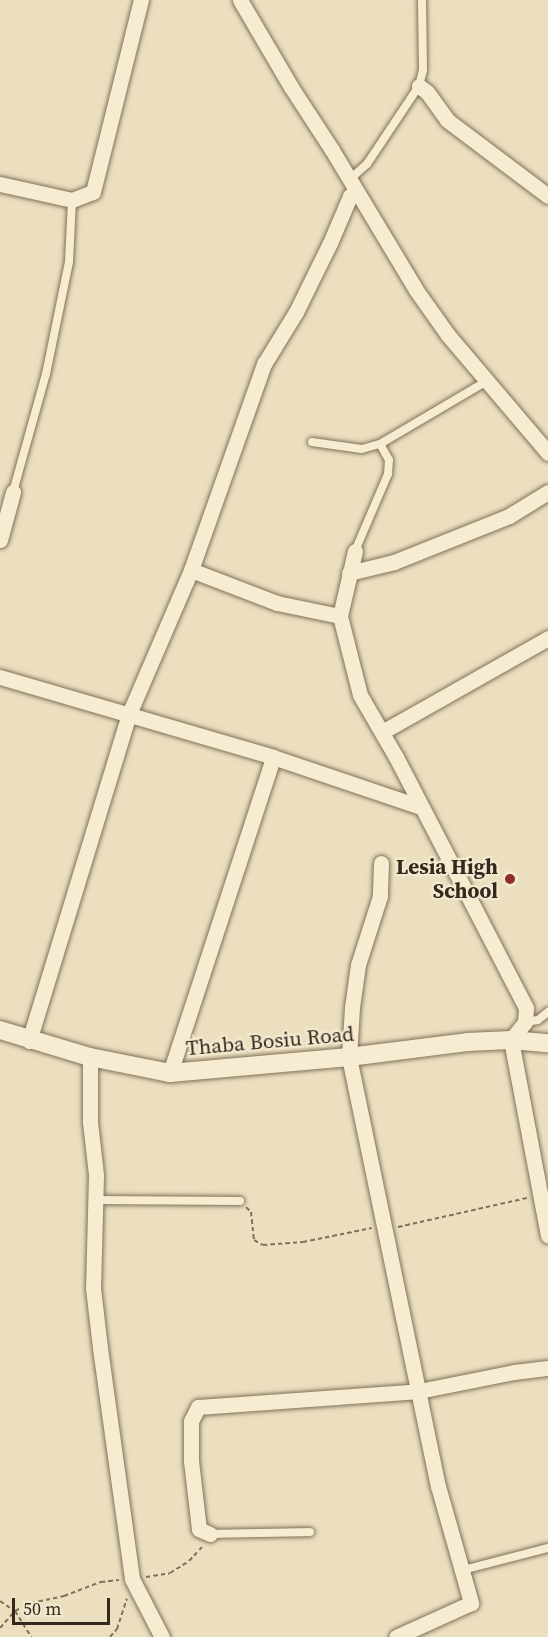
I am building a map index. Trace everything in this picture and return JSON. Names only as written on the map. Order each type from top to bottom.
[{"type":"street","points":[[0,184],[72,200],[93,192],[141,0]]},
{"type":"street","points":[[240,0],[416,290],[487,381],[548,453]]},
{"type":"street","points":[[419,86],[427,92],[447,120],[548,196]]},
{"type":"street","points":[[29,1041],[129,714],[191,570],[264,364],[296,312],[353,185]]},
{"type":"street","points":[[349,573],[394,562],[435,546],[508,516],[548,492]]},
{"type":"street","points":[[0,540],[8,497]]},
{"type":"street","points":[[355,551],[340,616],[360,695],[382,732],[526,1008],[525,1022],[511,1040],[548,1236]]},
{"type":"street","points":[[191,570],[277,603],[340,616]]},
{"type":"street","points":[[382,732],[548,638]]},
{"type":"street","points":[[0,677],[273,757],[421,807]]},
{"type":"street","points":[[170,1073],[273,757]]},
{"type":"street","points":[[381,863],[380,896],[358,965],[352,1007],[349,1057],[438,1486],[471,1603],[396,1637]]},
{"type":"street","name":"Thaba Bosiu Road","points":[[0,1030],[29,1041],[90,1057],[170,1073],[349,1057],[417,1047],[511,1040],[548,1043]]},
{"type":"street","points":[[90,1057],[90,1122],[95,1200],[93,1288],[132,1579],[162,1637]]},
{"type":"street","points":[[210,1534],[200,1529],[191,1461],[191,1421],[198,1407],[419,1391],[514,1372],[548,1368]]},
{"type":"lane","points":[[353,185],[419,86],[423,70],[422,0]]},
{"type":"lane","points":[[8,497],[53,340],[69,262],[72,200]]},
{"type":"lane","points":[[312,442],[362,449],[380,444],[487,381]]},
{"type":"lane","points":[[355,551],[388,474],[389,460],[380,444]]},
{"type":"lane","points":[[525,1022],[538,1020],[548,1012]]},
{"type":"lane","points":[[95,1200],[240,1201]]},
{"type":"lane","points":[[210,1534],[310,1532]]},
{"type":"lane","points":[[463,1570],[548,1548]]},
{"type":"path","points":[[240,1201],[251,1212],[254,1240],[263,1245],[303,1242],[384,1228],[539,1195]]},
{"type":"path","points":[[0,1628],[15,1611],[31,1603],[101,1582],[170,1573],[189,1561],[210,1534]]},
{"type":"path","points":[[110,1637],[117,1629],[125,1609],[132,1579]]},
{"type":"path","points":[[0,1601],[15,1611],[31,1637]]},
{"type":"place","name":"Lesia High School","points":[[510,879]]}]
